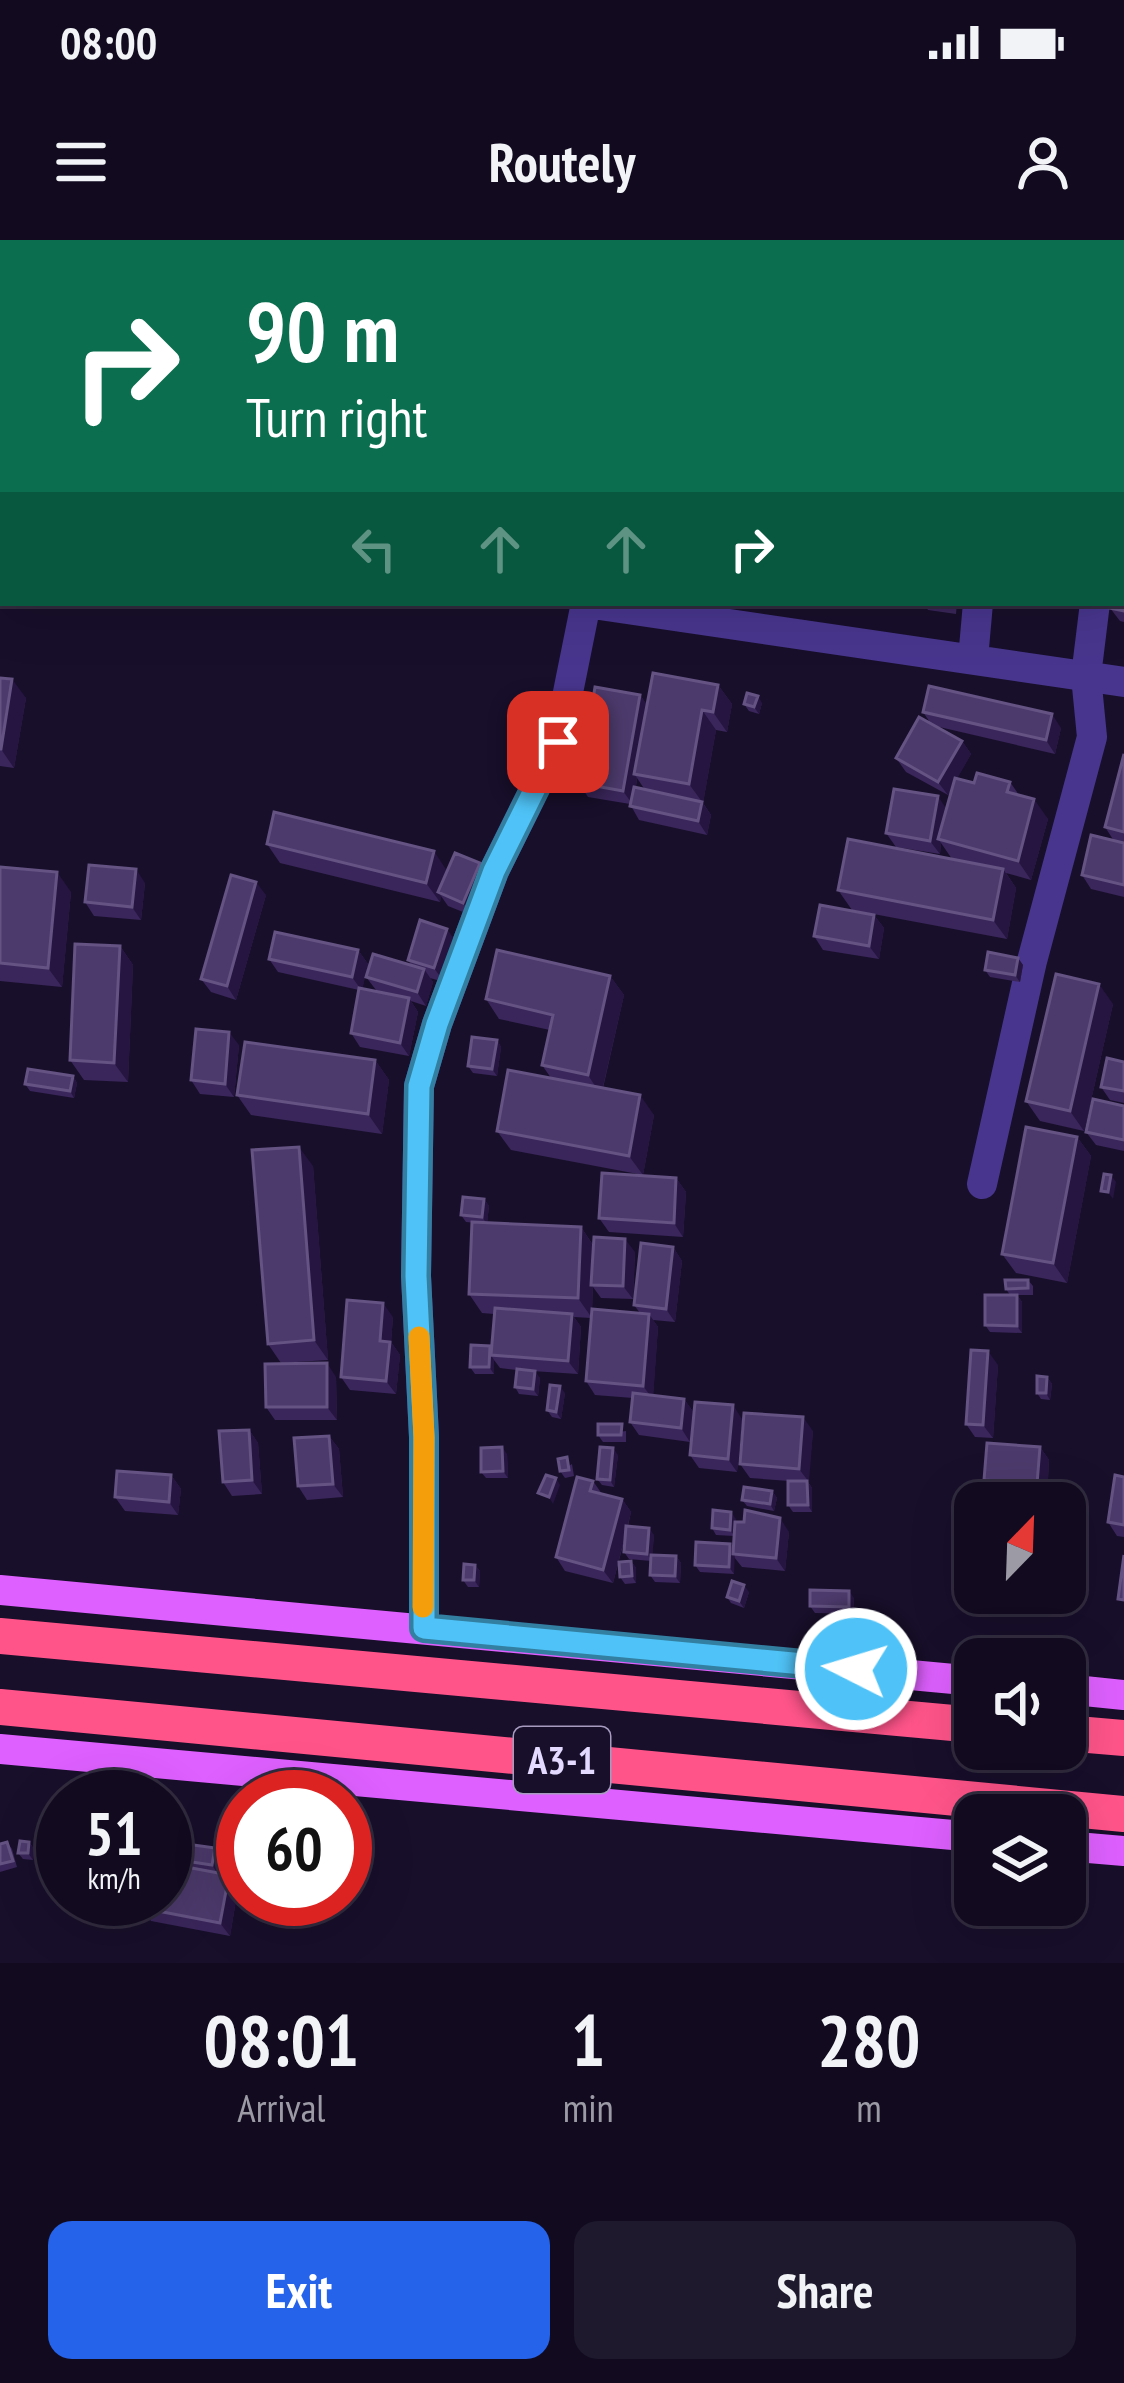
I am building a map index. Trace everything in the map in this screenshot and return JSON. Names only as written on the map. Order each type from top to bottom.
[{"type":"highway","name":"A3-1","points":[[0,1636],[954,1723]]},
{"type":"highway","name":"A3-1","points":[[0,1707],[1124,1814]]},
{"type":"highway","points":[[1086,1735],[1124,1738]]},
{"type":"main road","points":[[0,1590],[954,1679]]},
{"type":"main road","points":[[1086,1691],[1124,1695]]},
{"type":"main road","points":[[0,1749],[954,1835]]},
{"type":"main road","points":[[1086,1848],[1124,1851]]},
{"type":"street","points":[[424,1628],[424,1437],[416,1276],[419,1086],[494,871],[558,742],[585,606]]},
{"type":"street","points":[[607,606],[1124,682]]},
{"type":"street","points":[[973,659],[978,606]]},
{"type":"street","points":[[982,1184],[1032,961],[1092,737],[1086,676],[1095,606]]},
{"type":"building","points":[[653,673],[718,685],[713,712],[702,710],[689,784],[634,774]]},
{"type":"building","points":[[0,678],[12,679],[1,749],[0,749]]},
{"type":"building","points":[[929,686],[1052,714],[1046,740],[923,712]]},
{"type":"building","points":[[595,687],[640,695],[623,791],[579,783]]},
{"type":"building","points":[[747,693],[758,696],[754,707],[744,704]]},
{"type":"building","points":[[919,717],[962,741],[938,782],[896,758]]},
{"type":"building","points":[[1124,754],[1124,832],[1105,827]]},
{"type":"building","points":[[977,773],[1010,782],[1007,792],[1034,799],[1018,861],[938,839],[955,778],[974,783]]},
{"type":"building","points":[[634,787],[702,802],[698,821],[630,806]]},
{"type":"building","points":[[894,789],[938,796],[930,841],[886,833]]},
{"type":"building","points":[[274,812],[434,851],[426,883],[267,844]]},
{"type":"building","points":[[1091,835],[1124,843],[1124,885],[1082,875]]},
{"type":"building","points":[[848,839],[1003,869],[993,920],[838,890]]},
{"type":"building","points":[[455,853],[480,863],[463,903],[438,892]]},
{"type":"building","points":[[89,865],[136,869],[132,907],[85,902]]},
{"type":"building","points":[[0,867],[57,872],[48,968],[0,963]]},
{"type":"building","points":[[231,875],[256,882],[227,986],[201,979]]},
{"type":"building","points":[[820,905],[874,915],[869,946],[814,936]]},
{"type":"building","points":[[420,920],[447,929],[434,968],[408,960]]},
{"type":"building","points":[[275,932],[358,950],[352,977],[269,959]]},
{"type":"building","points":[[75,944],[120,946],[114,1063],[70,1060]]},
{"type":"building","points":[[497,950],[610,976],[588,1075],[542,1065],[553,1015],[486,999]]},
{"type":"building","points":[[988,952],[1018,958],[1015,975],[985,970]]},
{"type":"building","points":[[373,954],[424,969],[417,992],[366,977]]},
{"type":"building","points":[[1056,974],[1099,984],[1070,1111],[1026,1101]]},
{"type":"building","points":[[359,988],[409,998],[400,1043],[351,1033]]},
{"type":"building","points":[[196,1029],[229,1032],[225,1084],[191,1080]]},
{"type":"building","points":[[472,1037],[497,1040],[492,1069],[468,1066]]},
{"type":"building","points":[[245,1042],[375,1060],[368,1114],[237,1095]]},
{"type":"building","points":[[1107,1058],[1124,1062],[1124,1091],[1101,1087]]},
{"type":"building","points":[[28,1069],[73,1076],[70,1091],[25,1084]]},
{"type":"building","points":[[508,1070],[640,1095],[629,1156],[497,1131]]},
{"type":"building","points":[[1093,1099],[1124,1106],[1124,1140],[1086,1132]]},
{"type":"building","points":[[1026,1127],[1077,1137],[1053,1263],[1002,1254]]},
{"type":"building","points":[[299,1147],[314,1340],[268,1344],[252,1150]]},
{"type":"building","points":[[602,1173],[676,1178],[674,1223],[599,1218]]},
{"type":"building","points":[[1104,1174],[1111,1175],[1108,1192],[1101,1191]]},
{"type":"building","points":[[463,1197],[484,1199],[482,1217],[461,1215]]},
{"type":"building","points":[[472,1222],[581,1227],[578,1298],[469,1294]]},
{"type":"building","points":[[594,1237],[625,1239],[623,1286],[591,1285]]},
{"type":"building","points":[[641,1243],[673,1247],[666,1309],[634,1305]]},
{"type":"building","points":[[1005,1280],[1028,1280],[1028,1288],[1006,1289]]},
{"type":"building","points":[[985,1295],[1017,1295],[1017,1326],[985,1325]]},
{"type":"building","points":[[347,1300],[383,1303],[380,1341],[390,1342],[386,1381],[341,1377]]},
{"type":"building","points":[[495,1308],[572,1314],[568,1361],[491,1355]]},
{"type":"building","points":[[592,1309],[649,1314],[643,1386],[586,1381]]},
{"type":"building","points":[[471,1345],[490,1346],[489,1367],[470,1367]]},
{"type":"building","points":[[971,1350],[988,1351],[983,1425],[966,1424]]},
{"type":"building","points":[[327,1363],[327,1407],[266,1407],[265,1364]]},
{"type":"building","points":[[517,1369],[535,1371],[533,1389],[515,1387]]},
{"type":"building","points":[[1037,1376],[1047,1377],[1046,1393],[1037,1393]]},
{"type":"building","points":[[550,1385],[560,1386],[556,1412],[547,1410]]},
{"type":"building","points":[[633,1393],[684,1399],[681,1428],[630,1422]]},
{"type":"building","points":[[695,1402],[733,1405],[728,1459],[690,1455]]},
{"type":"building","points":[[744,1413],[803,1417],[799,1469],[740,1464]]},
{"type":"building","points":[[598,1424],[622,1424],[621,1435],[598,1435]]},
{"type":"building","points":[[249,1430],[252,1480],[223,1482],[219,1431]]},
{"type":"building","points":[[329,1436],[333,1484],[298,1486],[294,1438]]},
{"type":"building","points":[[987,1443],[1040,1447],[1037,1482],[984,1480]]},
{"type":"building","points":[[502,1447],[503,1471],[481,1472],[481,1448]]},
{"type":"building","points":[[600,1447],[613,1448],[610,1480],[597,1479]]},
{"type":"building","points":[[567,1457],[569,1470],[560,1471],[558,1459]]},
{"type":"building","points":[[117,1471],[171,1475],[169,1502],[115,1497]]},
{"type":"building","points":[[546,1475],[556,1478],[549,1497],[538,1493]]},
{"type":"building","points":[[1115,1475],[1124,1477],[1124,1525],[1108,1522]]},
{"type":"building","points":[[577,1477],[593,1481],[590,1491],[622,1499],[603,1570],[556,1557]]},
{"type":"building","points":[[788,1481],[807,1481],[808,1505],[788,1505]]},
{"type":"building","points":[[744,1487],[772,1491],[770,1504],[742,1500]]},
{"type":"building","points":[[713,1510],[731,1512],[730,1530],[712,1528]]},
{"type":"building","points":[[745,1510],[780,1518],[776,1558],[733,1554],[735,1522],[744,1522]]},
{"type":"building","points":[[626,1526],[649,1528],[647,1554],[624,1552]]},
{"type":"building","points":[[696,1542],[730,1544],[729,1567],[695,1565]]},
{"type":"building","points":[[651,1555],[676,1556],[675,1576],[650,1575]]},
{"type":"building","points":[[1124,1555],[1124,1600],[1118,1599]]},
{"type":"building","points":[[631,1561],[632,1576],[620,1577],[619,1562]]},
{"type":"building","points":[[464,1564],[475,1565],[474,1580],[463,1580]]},
{"type":"building","points":[[732,1581],[744,1585],[739,1601],[727,1597]]},
{"type":"building","points":[[810,1590],[849,1591],[849,1607],[810,1606]]},
{"type":"building","points":[[20,1841],[29,1842],[28,1853],[18,1853]]},
{"type":"building","points":[[7,1842],[13,1861],[0,1864],[0,1844]]},
{"type":"building","points":[[192,1845],[215,1848],[212,1865],[192,1862]]},
{"type":"building","points":[[192,1868],[216,1873],[216,1922],[192,1918]]},
{"type":"slow traffic","points":[[419,1337],[423,1607]]},
{"type":"route","points":[[558,742],[494,871],[419,1086],[416,1276],[424,1437],[424,1628],[856,1669]]}]
